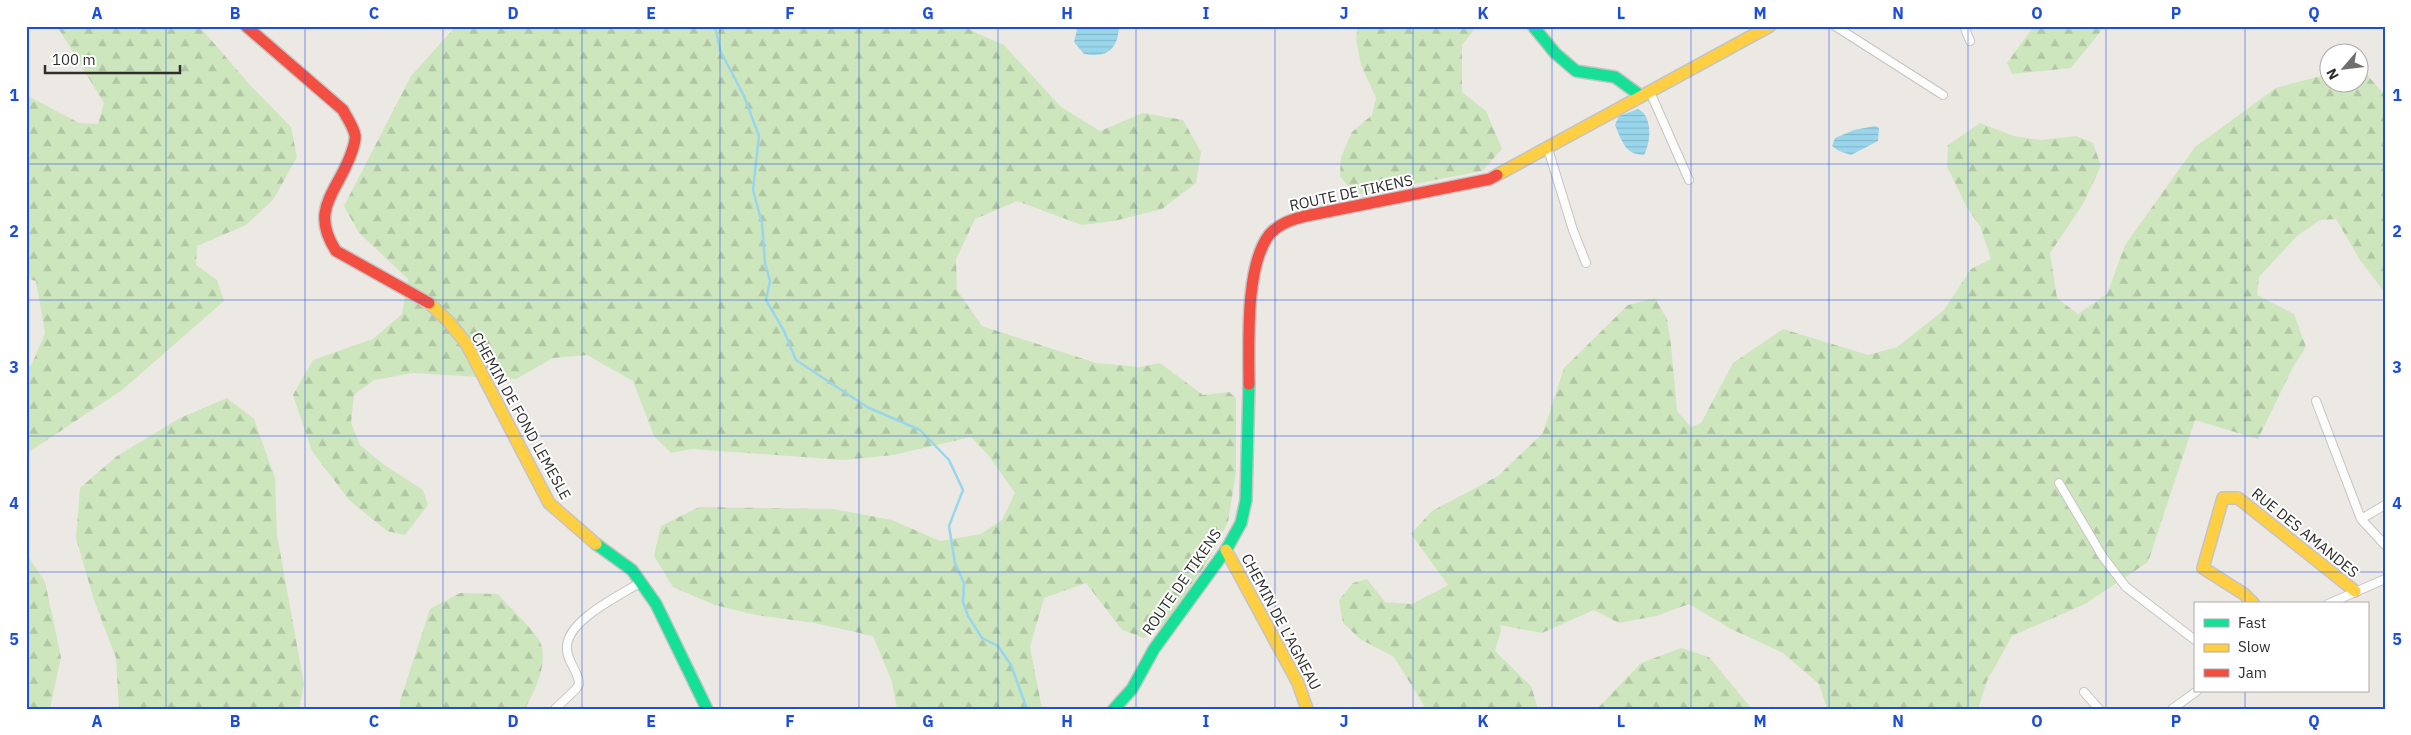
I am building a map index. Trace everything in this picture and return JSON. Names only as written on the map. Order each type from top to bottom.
[{"type":"street","name":"CHEMIN DE FOND LEMESLE","points":[[246,26],[343,110],[350,123],[355,138],[349,159],[322,216],[322,229],[326,238],[336,251],[428,302],[449,322],[466,343],[549,503],[582,534],[632,570],[642,582],[656,604],[707,709]]},
{"type":"street","points":[[1533,26],[1555,53],[1576,70],[1615,77],[1645,94],[1689,180]]},
{"type":"street","name":"ROUTE DE TIKENS","points":[[1114,709],[1132,689],[1154,649],[1226,550],[1241,523],[1246,500],[1250,322],[1254,280],[1264,242],[1272,232],[1289,220],[1490,180],[1770,26]]},
{"type":"street","points":[[1836,26],[1944,95]]},
{"type":"street","points":[[1964,26],[1970,41]]},
{"type":"street","points":[[1548,149],[1573,230],[1586,263]]},
{"type":"street","points":[[2316,401],[2361,519],[2385,545]]},
{"type":"street","points":[[2059,482],[2103,556],[2126,587],[2194,639]]},
{"type":"street","name":"RUE DES AMANDES","points":[[2252,602],[2244,594],[2203,568],[2223,498],[2238,498],[2355,591]]},
{"type":"street","points":[[2361,519],[2385,505]]},
{"type":"street","name":"CHEMIN DE L’AGNEAU","points":[[1226,550],[1298,683],[1308,709]]},
{"type":"street","points":[[2332,602],[2385,579]]},
{"type":"street","points":[[555,709],[576,690],[579,684],[566,646],[575,628],[597,609],[642,582]]},
{"type":"street","points":[[2084,692],[2099,709]]},
{"type":"street","points":[[2172,709],[2196,692]]},
{"type":"green space","points":[[57,26],[199,26],[250,85],[291,127],[297,157],[273,200],[246,225],[197,246],[196,265],[217,280],[224,301],[122,390],[26,454],[26,368],[32,364],[45,333],[36,281],[26,278],[26,95],[79,123],[98,124],[104,103]]},
{"type":"green space","points":[[456,26],[969,26],[970,30],[1004,45],[1061,107],[1100,131],[1143,113],[1183,120],[1201,152],[1196,183],[1162,209],[1114,221],[1082,225],[1017,201],[975,219],[956,259],[957,290],[982,326],[1096,363],[1140,367],[1160,363],[1203,395],[1229,392],[1236,398],[1236,472],[1228,522],[1208,561],[1163,626],[1144,638],[1122,630],[1086,583],[1044,598],[1030,647],[1042,709],[897,709],[892,682],[873,636],[815,623],[756,615],[715,605],[673,587],[654,556],[661,526],[699,507],[834,509],[892,520],[940,541],[981,534],[1002,520],[1015,493],[989,456],[971,437],[893,455],[844,460],[692,449],[671,453],[654,436],[633,381],[587,355],[553,358],[516,379],[413,373],[374,380],[354,395],[351,423],[360,445],[383,464],[423,490],[428,505],[405,535],[387,531],[349,500],[312,451],[293,395],[313,360],[373,339],[402,314],[408,279],[359,233],[344,206],[411,76]]},
{"type":"green space","points":[[1358,26],[1477,26],[1462,45],[1462,92],[1486,111],[1502,149],[1482,171],[1355,195],[1340,176],[1341,157],[1352,132],[1372,115],[1376,98],[1361,65],[1356,38]]},
{"type":"green space","points":[[2034,26],[2105,26],[2071,68],[2012,74],[2007,63]]},
{"type":"green space","points":[[2368,76],[2385,95],[2385,293],[2360,260],[2336,219],[2320,220],[2297,236],[2259,277],[2257,295],[2294,314],[2306,347],[2293,367],[2258,439],[2195,420],[2148,562],[2085,604],[2012,636],[1987,681],[1978,709],[1827,709],[1819,684],[1783,653],[1731,629],[1689,604],[1656,616],[1619,623],[1594,610],[1542,633],[1500,625],[1501,631],[1495,651],[1531,686],[1538,709],[1426,709],[1394,657],[1360,639],[1343,623],[1339,600],[1353,583],[1367,579],[1385,602],[1412,604],[1448,585],[1411,534],[1432,511],[1498,476],[1543,433],[1564,368],[1628,305],[1655,298],[1667,319],[1677,411],[1691,427],[1701,423],[1733,363],[1783,329],[1868,355],[1897,347],[1944,310],[1971,269],[1991,259],[1980,226],[1966,206],[1947,166],[1948,145],[1980,123],[2014,136],[2041,140],[2076,136],[2093,143],[2101,166],[2083,204],[2050,253],[2057,298],[2078,314],[2107,294],[2125,245],[2195,147],[2276,88],[2318,77],[2318,92],[2368,92]]},
{"type":"green space","points":[[227,398],[254,419],[275,478],[277,535],[304,684],[299,709],[119,709],[116,658],[94,600],[76,538],[80,488],[117,456],[180,418]]},
{"type":"green space","points":[[26,553],[45,582],[61,657],[50,709],[26,709]]},
{"type":"green space","points":[[460,593],[498,594],[540,642],[543,659],[540,676],[525,709],[400,709],[400,701],[430,609]]},
{"type":"green space","points":[[1681,648],[1709,657],[1752,709],[1597,709],[1641,663]]},
{"type":"water","points":[[1078,26],[1119,26],[1114,46],[1099,55],[1084,54],[1074,42]]},
{"type":"water","points":[[1638,109],[1646,117],[1649,130],[1648,143],[1644,155],[1632,153],[1628,150],[1622,142],[1615,125],[1619,116]]},
{"type":"water","points":[[1875,126],[1879,128],[1878,141],[1851,155],[1839,151],[1832,146],[1835,138],[1854,130]]},
{"type":"waterway","points":[[715,26],[720,50],[744,96],[759,136],[753,190],[762,223],[765,263],[770,281],[766,300],[784,331],[796,360],[867,407],[920,430],[949,460],[963,490],[949,526],[955,563],[964,583],[963,602],[968,616],[982,638],[998,646],[1011,665],[1027,709]]},
{"type":"traffic: fast","points":[[1533,26],[1555,53],[1576,71],[1615,77],[1641,96]]},
{"type":"traffic: fast","points":[[1114,709],[1132,689],[1154,649],[1226,550],[1241,523],[1246,500],[1249,384]]},
{"type":"traffic: fast","points":[[596,544],[632,570],[656,604],[707,709]]},
{"type":"traffic: slow","points":[[1497,175],[1770,26]]},
{"type":"traffic: slow","points":[[429,303],[449,322],[466,343],[549,503],[596,544]]},
{"type":"traffic: slow","points":[[2252,602],[2244,594],[2203,568],[2223,498],[2238,498],[2355,591]]},
{"type":"traffic: slow","points":[[1226,550],[1298,683],[1307,709]]},
{"type":"traffic: jam","points":[[246,26],[343,110],[353,128],[355,142],[345,168],[328,201],[325,212],[328,236],[336,251],[429,303]]},
{"type":"traffic: jam","points":[[1249,384],[1249,328],[1252,285],[1261,249],[1273,231],[1286,222],[1301,217],[1490,179],[1497,175]]}]
